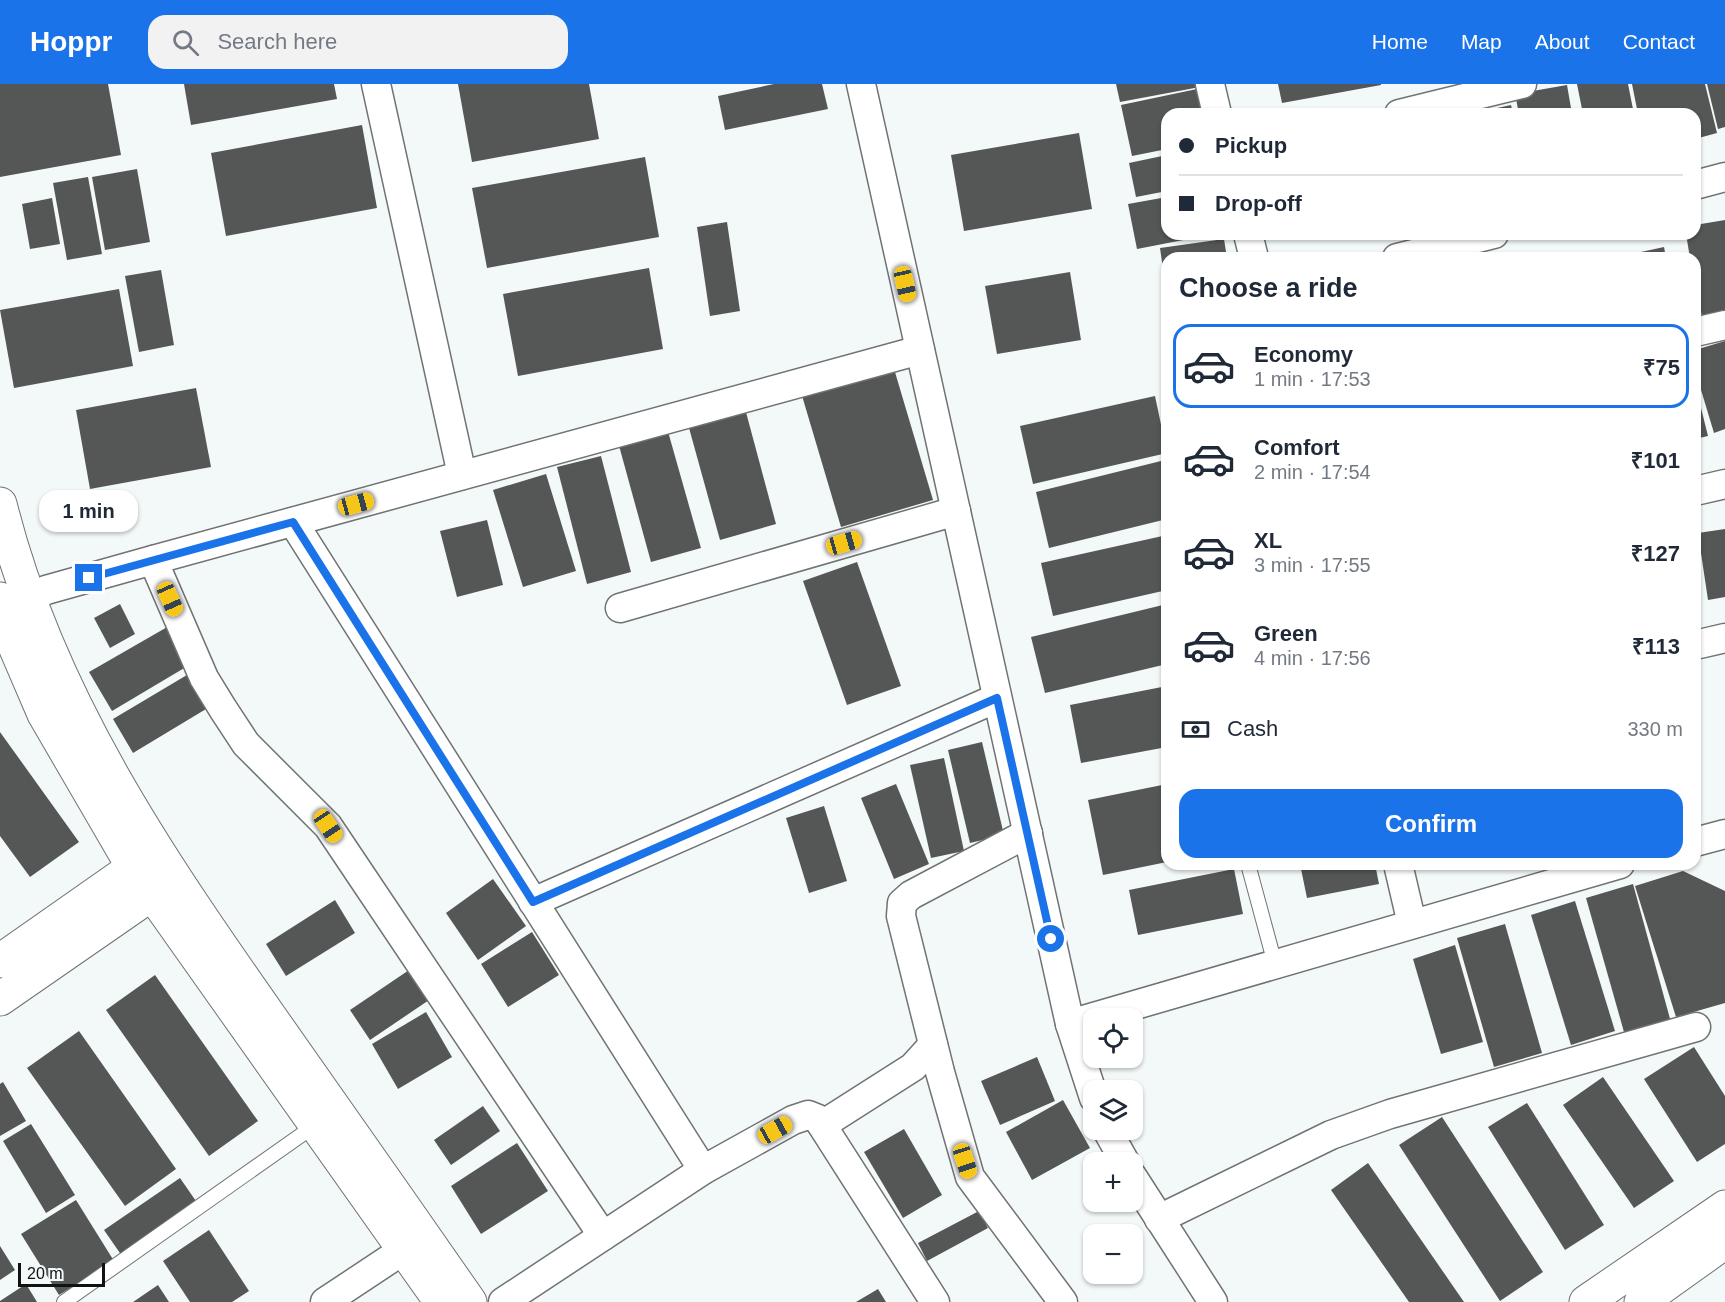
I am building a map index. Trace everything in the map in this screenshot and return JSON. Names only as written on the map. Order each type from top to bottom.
[{"type":"street","points":[[376,84],[462,475]]},
{"type":"street","points":[[861,84],[1070,1024],[1088,1080]]},
{"type":"street","points":[[1210,84],[1216,108]]},
{"type":"street","points":[[1424,108],[1522,84]]},
{"type":"street","points":[[1701,183],[1725,177]]},
{"type":"street","points":[[1421,252],[1470,240]]},
{"type":"street","points":[[1701,331],[1725,325]]},
{"type":"street","points":[[8,608],[46,590],[920,350]]},
{"type":"street","points":[[1701,490],[1725,484]]},
{"type":"street","points":[[0,504],[8,608],[44,714],[413,1243],[441,1302]]},
{"type":"street","points":[[620,608],[956,511]]},
{"type":"street","points":[[293,522],[703,1170]]},
{"type":"street","points":[[153,560],[204,678],[246,744],[328,826],[603,1236]]},
{"type":"street","points":[[1701,644],[1725,638]]},
{"type":"street","points":[[533,902],[997,698]]},
{"type":"street","points":[[1028,833],[911,895],[902,903],[901,916],[960,1146],[974,1185],[1063,1302]]},
{"type":"street","points":[[1701,840],[1725,834]]},
{"type":"street","points":[[1400,870],[1413,924]]},
{"type":"street","points":[[1070,1024],[1599,870]]},
{"type":"street","points":[[0,961],[153,873]]},
{"type":"street","points":[[0,999],[153,873]]},
{"type":"street","points":[[153,873],[314,1126],[413,1243],[470,1302]]},
{"type":"street","points":[[1159,1219],[1341,1132],[1390,1114],[1696,1027]]},
{"type":"street","points":[[822,1125],[913,1067],[933,1046]]},
{"type":"street","points":[[503,1302],[703,1170],[793,1120],[808,1116],[818,1119],[935,1302]]},
{"type":"street","points":[[1143,1194],[1213,1302]]},
{"type":"street","points":[[1586,1302],[1725,1207]]},
{"type":"street","points":[[1641,1302],[1725,1242]]},
{"type":"street","points":[[325,1302],[413,1243]]},
{"type":"lane","points":[[1250,870],[1275,964]]},
{"type":"lane","points":[[64,1302],[314,1126]]},
{"type":"building","points":[[0,84],[108,84],[121,155],[0,177]]},
{"type":"building","points":[[184,84],[334,84],[337,99],[191,125]]},
{"type":"building","points":[[458,84],[589,84],[599,139],[472,162]]},
{"type":"building","points":[[774,84],[822,84],[828,109],[725,130],[718,96]]},
{"type":"building","points":[[1116,84],[1200,84],[1200,87],[1120,102]]},
{"type":"building","points":[[1278,84],[1381,84],[1381,85],[1282,103]]},
{"type":"building","points":[[1577,84],[1628,84],[1633,108],[1582,108]]},
{"type":"building","points":[[1632,84],[1705,84],[1717,133],[1701,137],[1701,108],[1637,108]]},
{"type":"building","points":[[1707,84],[1725,84],[1725,127],[1718,129]]},
{"type":"building","points":[[1567,85],[1571,108],[1518,108],[1515,94]]},
{"type":"building","points":[[1197,89],[1201,108],[1161,108],[1161,150],[1132,156],[1121,105]]},
{"type":"building","points":[[362,125],[377,208],[226,236],[211,153]]},
{"type":"building","points":[[1079,133],[1092,209],[964,231],[951,155]]},
{"type":"building","points":[[1161,156],[1161,192],[1136,197],[1129,163]]},
{"type":"building","points":[[645,157],[659,237],[487,268],[472,188]]},
{"type":"building","points":[[137,169],[150,242],[105,250],[92,177]]},
{"type":"building","points":[[88,177],[102,254],[67,260],[53,183]]},
{"type":"building","points":[[52,198],[60,244],[30,249],[22,204]]},
{"type":"building","points":[[1161,198],[1161,240],[1183,240],[1137,249],[1128,204]]},
{"type":"building","points":[[1725,220],[1725,313],[1702,317],[1701,252],[1689,252],[1687,240],[1701,240],[1701,224]]},
{"type":"building","points":[[727,222],[740,311],[710,316],[697,227]]},
{"type":"building","points":[[1224,240],[1226,252],[1161,252],[1161,255],[1160,248]]},
{"type":"building","points":[[1664,247],[1665,252],[1641,252]]},
{"type":"building","points":[[649,268],[663,349],[518,376],[503,294]]},
{"type":"building","points":[[161,270],[174,345],[139,352],[125,276]]},
{"type":"building","points":[[1070,272],[1081,340],[997,354],[985,286]]},
{"type":"building","points":[[119,289],[133,366],[14,388],[0,310]]},
{"type":"building","points":[[1725,341],[1725,429],[1714,433],[1701,390],[1701,348]]},
{"type":"building","points":[[892,362],[933,500],[841,527],[800,389]]},
{"type":"building","points":[[196,388],[211,467],[90,489],[76,410]]},
{"type":"building","points":[[1155,396],[1161,424],[1161,454],[1033,484],[1020,426]]},
{"type":"building","points":[[743,401],[776,524],[720,540],[686,417]]},
{"type":"building","points":[[1701,408],[1708,436],[1701,438]]},
{"type":"building","points":[[667,428],[701,548],[651,562],[618,442]]},
{"type":"building","points":[[601,456],[631,572],[587,584],[557,467]]},
{"type":"building","points":[[1161,461],[1161,520],[1049,548],[1036,492]]},
{"type":"building","points":[[546,474],[576,571],[523,587],[493,490]]},
{"type":"building","points":[[487,520],[503,585],[457,597],[440,531]]},
{"type":"building","points":[[1725,529],[1725,597],[1708,600],[1701,553],[1701,533]]},
{"type":"building","points":[[1161,536],[1161,591],[1053,616],[1041,563]]},
{"type":"building","points":[[857,562],[901,686],[847,705],[803,581]]},
{"type":"building","points":[[120,604],[135,634],[110,648],[94,618]]},
{"type":"building","points":[[1161,605],[1161,665],[1045,693],[1031,637]]},
{"type":"building","points":[[169,626],[191,664],[112,711],[89,672]]},
{"type":"building","points":[[197,669],[216,703],[133,753],[113,719]]},
{"type":"building","points":[[1161,687],[1161,748],[1081,763],[1070,705]]},
{"type":"building","points":[[0,732],[79,842],[30,877],[0,836]]},
{"type":"building","points":[[982,742],[1004,835],[970,843],[948,750]]},
{"type":"building","points":[[944,758],[964,851],[931,858],[910,765]]},
{"type":"building","points":[[896,784],[929,864],[894,879],[861,798]]},
{"type":"building","points":[[1161,785],[1161,863],[1103,875],[1088,800]]},
{"type":"building","points":[[824,806],[847,881],[809,893],[786,818]]},
{"type":"building","points":[[1234,870],[1243,914],[1138,935],[1129,890]]},
{"type":"building","points":[[1301,870],[1376,870],[1379,884],[1307,898]]},
{"type":"building","points":[[1683,871],[1725,891],[1725,1003],[1676,1017],[1635,886]]},
{"type":"building","points":[[493,879],[526,926],[478,960],[446,913]]},
{"type":"building","points":[[1633,884],[1672,1026],[1626,1039],[1586,898]]},
{"type":"building","points":[[335,900],[355,933],[286,976],[266,944]]},
{"type":"building","points":[[1575,901],[1615,1031],[1571,1045],[1531,915]]},
{"type":"building","points":[[1505,924],[1542,1053],[1494,1067],[1457,938]]},
{"type":"building","points":[[532,932],[559,975],[508,1007],[481,964]]},
{"type":"building","points":[[1455,945],[1483,1042],[1441,1054],[1413,959]]},
{"type":"building","points":[[415,966],[435,996],[370,1040],[350,1010]]},
{"type":"building","points":[[155,975],[258,1121],[209,1156],[106,1010]]},
{"type":"building","points":[[426,1012],[452,1057],[398,1089],[372,1044]]},
{"type":"building","points":[[79,1031],[176,1169],[125,1206],[27,1068]]},
{"type":"building","points":[[1694,1047],[1725,1096],[1725,1144],[1697,1162],[1644,1079]]},
{"type":"building","points":[[1037,1057],[1055,1101],[1000,1125],[981,1081]]},
{"type":"building","points":[[1603,1077],[1674,1181],[1634,1208],[1563,1105]]},
{"type":"building","points":[[3,1082],[26,1121],[0,1136],[0,1084]]},
{"type":"building","points":[[1063,1100],[1083,1136],[1083,1140],[1086,1140],[1090,1148],[1032,1180],[1006,1132]]},
{"type":"building","points":[[1527,1103],[1604,1225],[1565,1250],[1488,1127]]},
{"type":"building","points":[[483,1106],[500,1131],[451,1165],[434,1140]]},
{"type":"building","points":[[1442,1117],[1543,1272],[1500,1301],[1399,1145]]},
{"type":"building","points":[[31,1124],[75,1195],[46,1213],[3,1141]]},
{"type":"building","points":[[904,1129],[942,1195],[903,1218],[864,1152]]},
{"type":"building","points":[[517,1143],[548,1191],[481,1234],[451,1186]]},
{"type":"building","points":[[1368,1163],[1464,1302],[1409,1302],[1331,1190]]},
{"type":"building","points":[[180,1178],[198,1204],[122,1256],[104,1230]]},
{"type":"building","points":[[76,1200],[114,1261],[59,1295],[21,1234]]},
{"type":"building","points":[[979,1211],[988,1228],[927,1261],[918,1243]]},
{"type":"building","points":[[209,1230],[249,1291],[232,1302],[190,1302],[163,1261]]},
{"type":"building","points":[[0,1246],[15,1270],[0,1280]]},
{"type":"building","points":[[26,1284],[37,1302],[0,1302],[0,1301]]},
{"type":"building","points":[[158,1285],[169,1302],[133,1302]]},
{"type":"building","points":[[878,1289],[886,1302],[856,1302]]},
{"type":"route","points":[[89,578],[293,522],[533,902],[997,698],[1051,939]]}]
